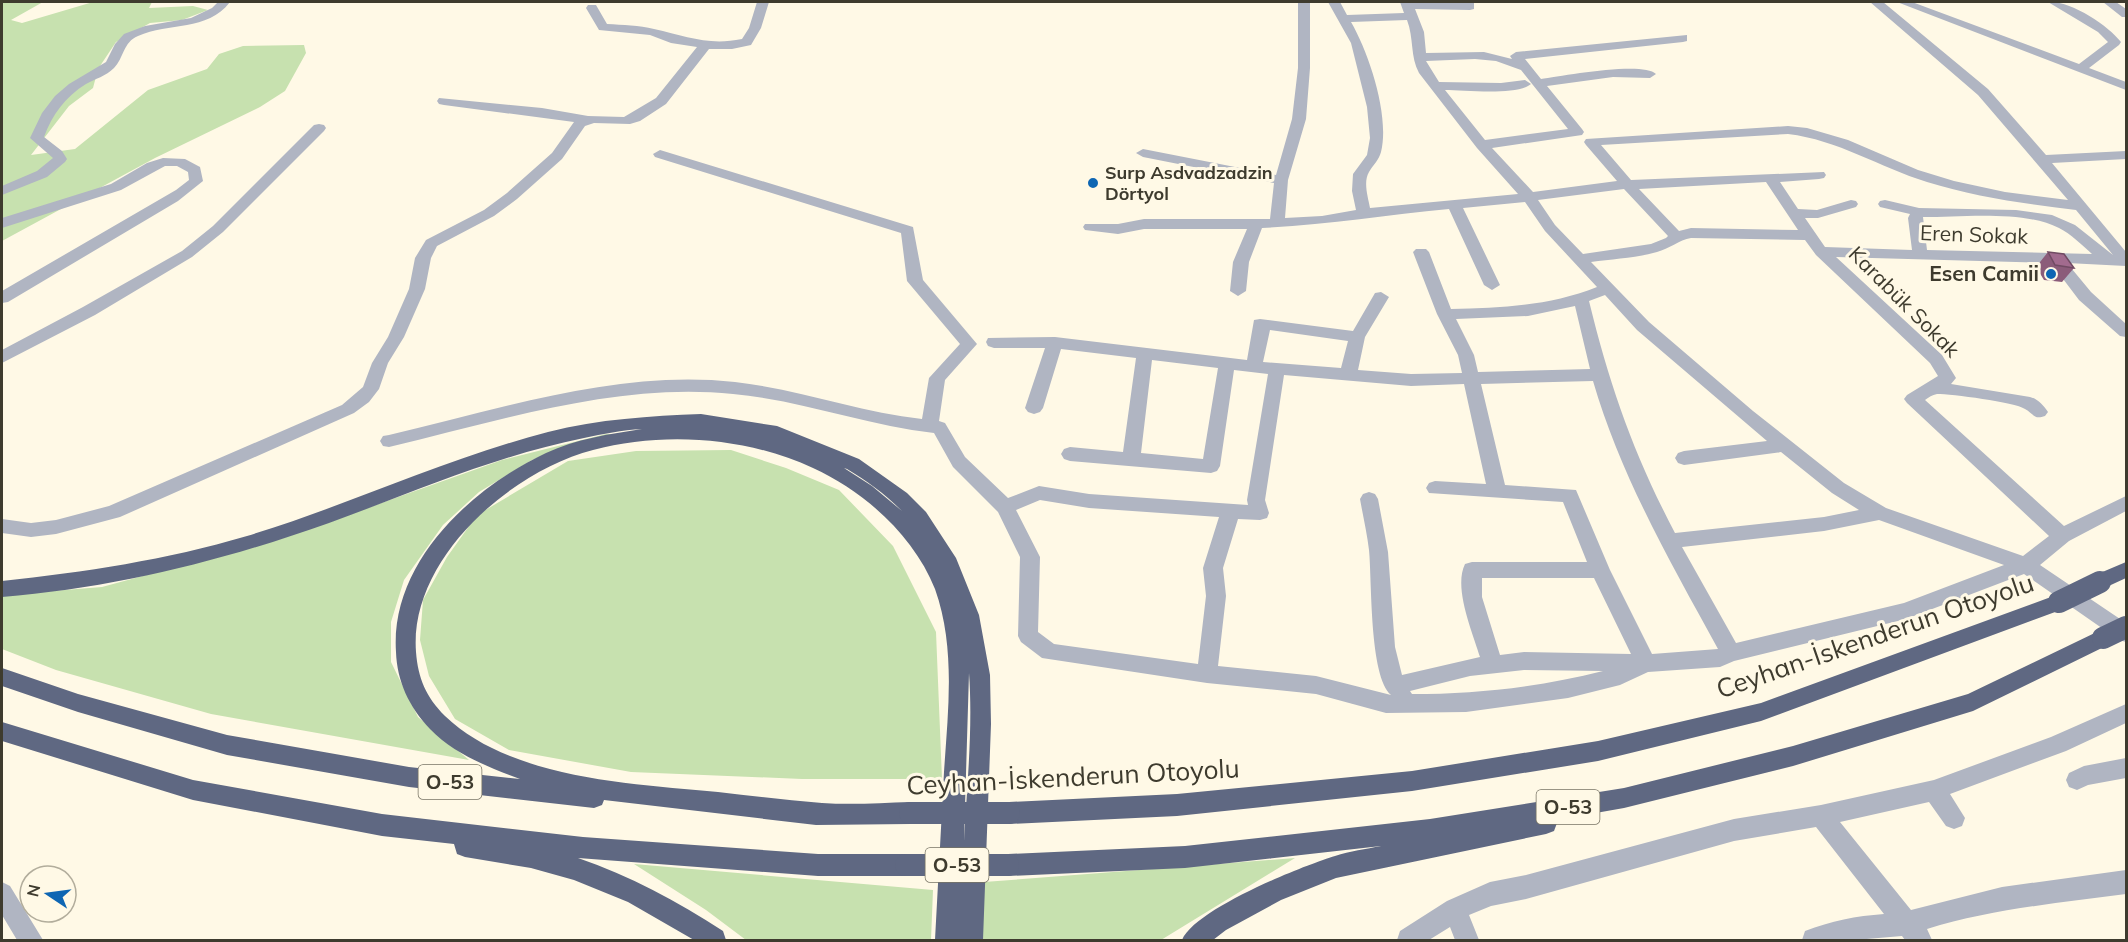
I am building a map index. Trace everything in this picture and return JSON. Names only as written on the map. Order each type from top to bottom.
[{"type":"highway","points":[[2,589],[45,586],[115,576],[185,561],[254,541],[512,448],[578,431],[646,421],[696,420],[745,424],[784,433],[828,450],[865,471],[902,498],[933,534],[961,585],[976,647],[980,715],[971,940]]},
{"type":"highway","points":[[827,814],[601,790],[525,771],[469,746],[432,720],[411,686],[402,649],[406,615],[420,578],[443,543],[472,511],[505,485],[544,463],[586,444],[647,434],[694,432],[740,437],[777,446],[818,462],[853,481],[886,508],[918,541],[945,590],[958,647],[958,716],[947,940]]},
{"type":"highway","name":"Ceyhan-İskenderun Otoyolu","points":[[2,677],[78,703],[227,745],[409,777],[601,799],[827,814],[1009,813],[1177,805],[1401,782],[1598,751],[1761,712],[2059,602],[2127,570]]},
{"type":"highway","name":"O-53","points":[[2,732],[193,790],[382,825],[583,849],[818,865],[1008,865],[1185,857],[1430,830],[1624,798],[1794,756],[1973,702],[2127,627]]},
{"type":"highway","points":[[1194,940],[1218,922],[1274,891],[1336,867],[1631,805],[1794,756]]},
{"type":"highway","points":[[193,790],[380,831],[551,861],[625,887],[681,917],[714,940]]},
{"type":"street","points":[[2,191],[42,174],[60,159],[37,138],[42,124],[57,100],[112,63],[117,47],[130,34],[151,27],[203,17],[224,2]]},
{"type":"street","points":[[592,8],[603,27],[652,32],[675,40],[705,45],[732,45],[747,42],[755,28],[763,2]]},
{"type":"street","points":[[1277,222],[1281,180],[1299,119],[1304,68],[1304,2]]},
{"type":"street","points":[[1334,2],[1357,43],[1374,107],[1377,138],[1374,155],[1360,174],[1359,191],[1364,213]]},
{"type":"street","points":[[1876,2],[1983,92],[2126,261]]},
{"type":"street","points":[[1903,2],[2127,86]]},
{"type":"street","points":[[2054,2],[2102,29],[2115,42],[2081,68]]},
{"type":"street","points":[[2109,2],[2127,14]]},
{"type":"street","points":[[1343,19],[1408,7],[1470,6]]},
{"type":"street","points":[[1408,7],[1418,32],[1419,64],[1482,145],[1529,197],[1550,228],[1644,326],[1838,488],[1879,513],[2026,565],[2127,634]]},
{"type":"street","points":[[1482,145],[1576,132],[1540,83],[1516,56],[1683,38]]},
{"type":"street","points":[[444,101],[561,114],[586,120],[625,121],[647,111],[668,94],[705,45]]},
{"type":"street","points":[[1419,57],[1489,56],[1503,58],[1513,66],[1524,67]]},
{"type":"street","points":[[1540,83],[1612,73],[1650,74]]},
{"type":"street","points":[[1436,86],[1501,87],[1525,84]]},
{"type":"street","points":[[2,526],[32,530],[56,527],[112,512],[348,409],[363,399],[371,389],[380,363],[396,337],[417,289],[426,250],[442,236],[489,213],[512,196],[558,156],[580,123],[586,120]]},
{"type":"street","points":[[2,357],[187,254],[218,228],[319,128]]},
{"type":"street","points":[[1676,236],[1591,142],[1788,130],[1826,136],[1930,179],[2000,196],[2080,206]]},
{"type":"street","points":[[1143,153],[1281,180]]},
{"type":"street","points":[[660,154],[908,230],[915,281],[969,344],[937,378],[930,426]]},
{"type":"street","points":[[2042,159],[2127,155]]},
{"type":"street","points":[[2,223],[95,195],[116,187],[163,162],[180,162],[195,170],[196,181],[181,196],[136,218],[2,298]]},
{"type":"street","points":[[1090,227],[1118,229],[1144,224],[1256,224],[1322,221],[1364,213],[1529,197],[1627,184],[1653,185],[1819,175]]},
{"type":"street","name":"Karabük Sokak","points":[[1770,178],[1821,252],[1936,359],[1948,378],[1913,399],[2062,536]]},
{"type":"street","points":[[1454,204],[1492,285]]},
{"type":"street","points":[[1795,213],[1818,214],[1831,208],[1851,204]]},
{"type":"street","points":[[1885,204],[1918,212],[2023,215],[2049,219],[2065,225],[2108,260]]},
{"type":"street","points":[[1918,212],[1915,218],[1920,255]]},
{"type":"street","points":[[1238,291],[1241,262],[1256,224]]},
{"type":"street","points":[[1581,259],[1654,248],[1671,242],[1676,236],[1691,233],[1810,235]]},
{"type":"street","points":[[1421,252],[1444,314],[1466,355],[1497,490]]},
{"type":"street","name":"Eren Sokak","points":[[1821,252],[2126,261]]},
{"type":"street","points":[[2055,258],[2085,296],[2127,332]]},
{"type":"street","points":[[1444,314],[1538,311],[1581,300],[1609,288]]},
{"type":"street","points":[[1348,376],[1357,337],[1381,297]]},
{"type":"street","points":[[1581,300],[1599,375],[1618,432],[1669,541],[1731,653]]},
{"type":"street","points":[[1254,365],[1262,332],[1260,324],[1357,337]]},
{"type":"street","points":[[994,342],[1055,344],[1277,369],[1411,380],[1599,375]]},
{"type":"street","points":[[1034,408],[1055,344]]},
{"type":"street","points":[[1131,460],[1145,354]]},
{"type":"street","points":[[1070,454],[1211,466],[1227,362]]},
{"type":"street","points":[[1005,507],[1039,493],[1089,501],[1230,513],[1260,513],[1256,500],[1277,369]]},
{"type":"street","points":[[389,441],[595,393],[712,386],[763,391],[889,421],[939,427],[959,462],[1005,507],[1030,557],[1028,636],[1049,652],[1207,674],[1316,685],[1386,704],[1466,703],[1568,689],[1620,676],[1646,663]]},
{"type":"street","points":[[1932,388],[1975,392],[2030,403],[2039,412]]},
{"type":"street","points":[[1684,459],[1784,444]]},
{"type":"street","points":[[1435,488],[1570,495],[1600,570],[1646,663]]},
{"type":"street","points":[[1369,499],[1379,558],[1383,648],[1391,678],[1406,704]]},
{"type":"street","points":[[1395,686],[1470,668],[1524,661],[1646,663],[1720,658],[1731,653],[1906,611],[2026,565],[2062,536],[2127,503]]},
{"type":"street","points":[[1207,674],[1216,596],[1213,568],[1230,513]]},
{"type":"street","points":[[1669,541],[1824,524],[1879,513]]},
{"type":"street","points":[[1493,665],[1472,597],[1472,570],[1600,570]]},
{"type":"street","points":[[1409,940],[1455,909],[1490,894],[1526,887],[1734,830],[1821,816],[1934,790],[2058,744],[2127,713]]},
{"type":"street","points":[[2077,780],[2084,776],[2127,768]]},
{"type":"street","points":[[1934,790],[1954,818]]},
{"type":"street","points":[[1821,816],[1913,932]]},
{"type":"street","points":[[1814,940],[1849,929],[1913,932],[1944,912],[2002,898],[2127,882]]},
{"type":"street","points":[[2,894],[31,940]]},
{"type":"street","points":[[1455,909],[1467,940]]},
{"type":"green space","points":[[2,2],[43,2],[11,20],[22,23],[93,2],[152,2],[149,8],[193,6],[208,10],[182,20],[150,23],[116,42],[98,69],[93,88],[69,106],[31,155],[75,149],[148,90],[207,69],[219,54],[243,46],[304,45],[306,53],[285,91],[260,107],[155,158],[2,241]]},
{"type":"green space","points":[[606,434],[614,434],[573,444],[532,460],[479,492],[443,525],[404,580],[391,622],[391,662],[418,717],[469,760],[211,714],[56,670],[2,649],[2,595],[102,587],[283,538],[502,460]]},
{"type":"green space","points":[[731,450],[786,468],[839,490],[893,546],[936,632],[942,779],[802,779],[631,772],[509,750],[455,719],[429,676],[420,640],[423,600],[447,557],[477,515],[568,461],[636,451]]},
{"type":"green space","points":[[1295,858],[1161,940],[981,940],[984,882]]},
{"type":"green space","points":[[634,864],[933,890],[931,940],[746,940],[706,910]]},
{"type":"building","points":[[2048,252],[2064,254],[2074,268],[2055,265]]},
{"type":"place","name":"Surp Asdvadzadzin Dörtyol","points":[[1093,183]]},
{"type":"place","name":"Esen Camii","points":[[2051,274]]}]
